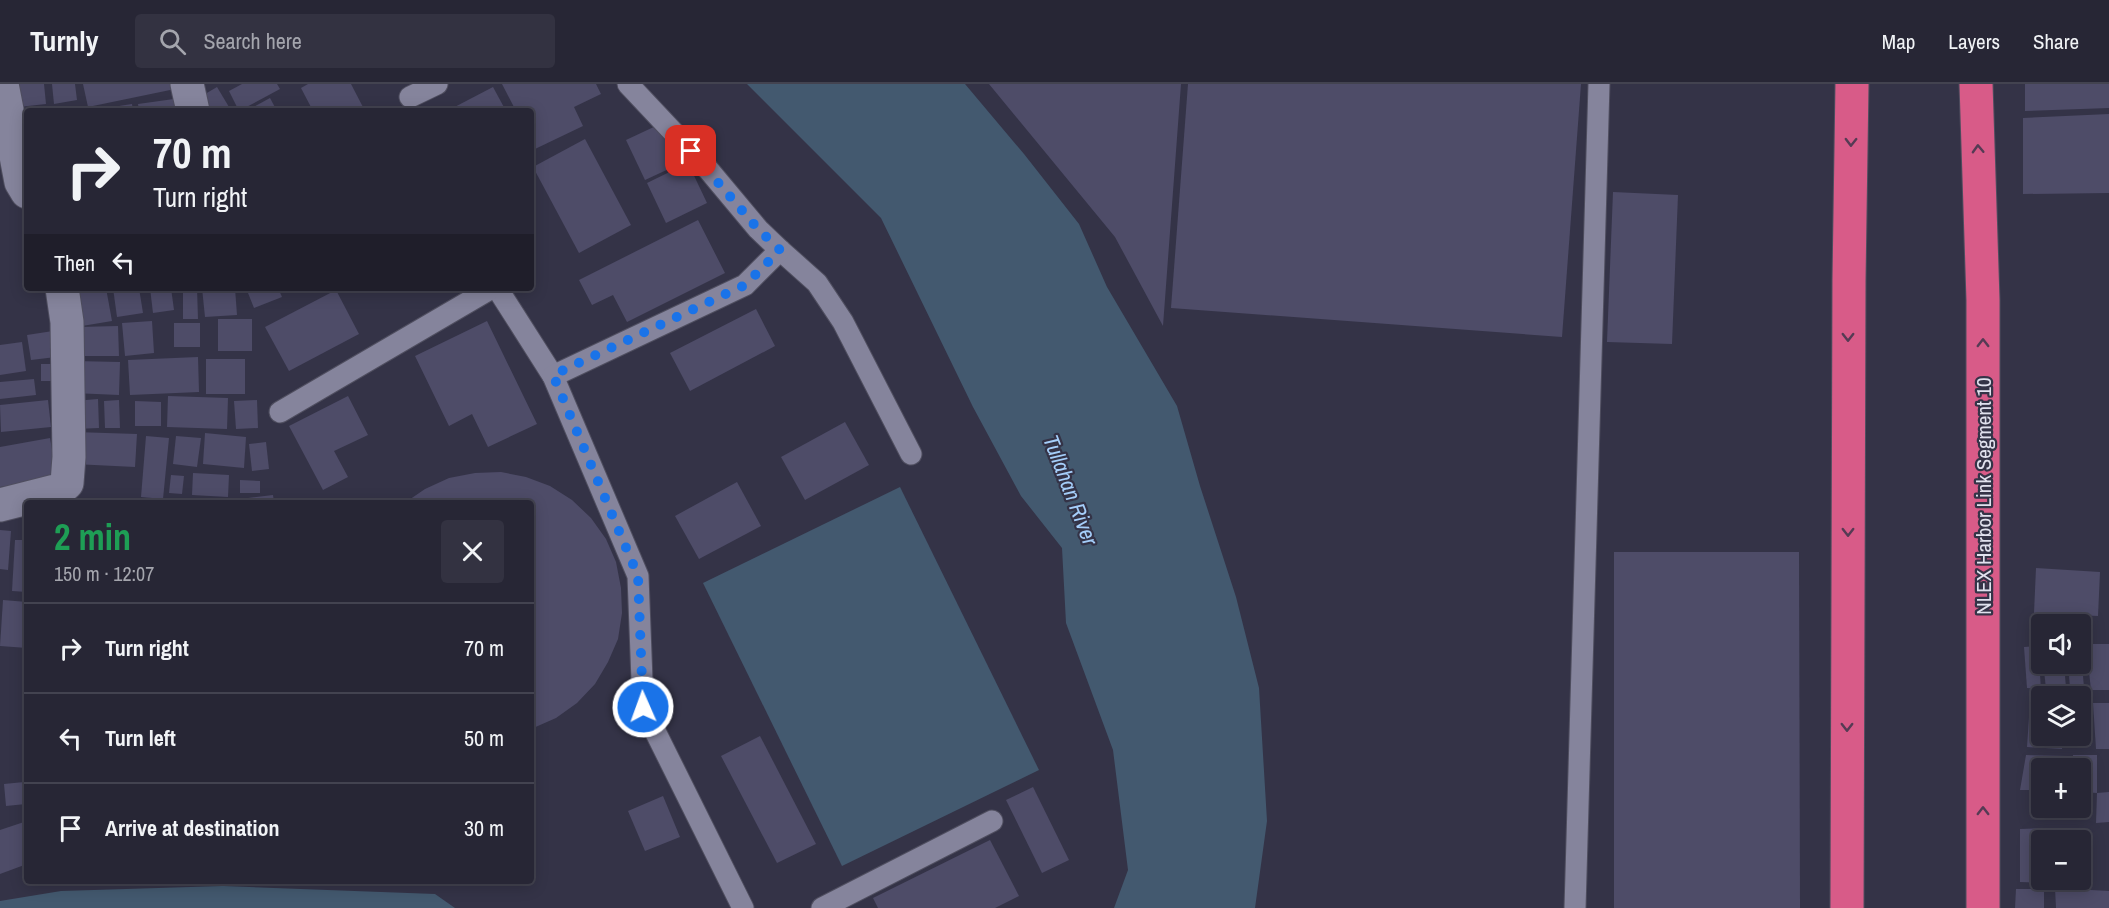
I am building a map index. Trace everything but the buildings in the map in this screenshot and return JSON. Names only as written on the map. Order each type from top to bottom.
[{"type":"highway","points":[[1847,908],[1849,280],[1852,84]]},
{"type":"highway","name":"NLEX Harbor Link Segment 10","points":[[1977,84],[1983,312],[1983,908]]},
{"type":"street","points":[[2,84],[21,182],[24,187]]},
{"type":"street","points":[[187,84],[192,108]]},
{"type":"street","points":[[0,505],[59,490],[67,483],[69,457],[67,322],[62,291]]},
{"type":"lane","points":[[410,97],[437,84]]},
{"type":"lane","points":[[628,84],[707,168],[758,229],[817,284],[843,322],[911,454]]},
{"type":"lane","points":[[1575,908],[1599,84]]},
{"type":"lane","points":[[553,375],[745,285],[780,250]]},
{"type":"lane","points":[[280,412],[487,291]]},
{"type":"lane","points":[[499,291],[553,375],[638,576],[643,707],[743,908]]},
{"type":"lane","points":[[822,908],[992,821]]},
{"type":"water","name":"Tullahan River","points":[[747,84],[965,84],[1079,224],[1107,287],[1177,406],[1236,597],[1259,688],[1267,821],[1255,908],[1114,908],[1128,870],[1113,750],[1066,623],[1062,548],[1021,496],[973,407],[881,218]]},
{"type":"water","points":[[900,487],[1039,770],[842,866],[703,583]]},
{"type":"water","points":[[223,886],[435,894],[455,908],[0,908],[0,901],[61,891]]},
{"type":"route","points":[[643,707],[638,576],[553,375],[745,285],[780,250],[758,229],[691,151]]}]
